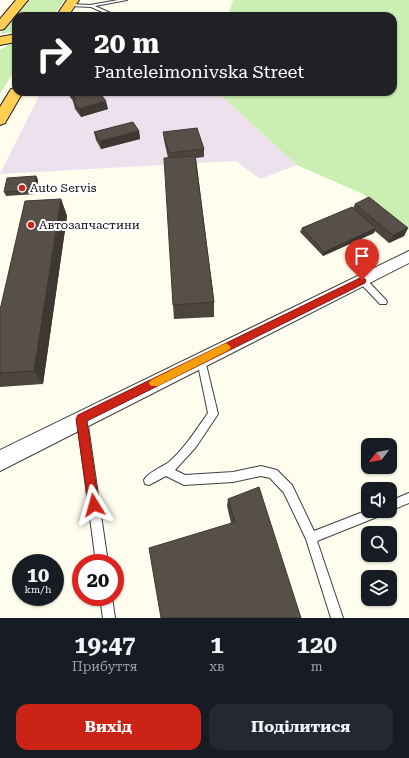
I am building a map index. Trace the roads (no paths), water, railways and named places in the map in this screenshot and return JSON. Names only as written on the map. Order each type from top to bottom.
[{"type":"highway","points":[[0,26],[4,16],[22,0]]},
{"type":"highway","points":[[65,12],[71,2]]},
{"type":"highway","points":[[0,41],[12,39]]},
{"type":"highway","points":[[0,120],[14,96]]},
{"type":"street","points":[[0,461],[409,256]]},
{"type":"lane","points":[[90,6],[125,0]]},
{"type":"lane","points":[[71,2],[90,6],[105,12]]},
{"type":"lane","points":[[362,280],[383,302]]},
{"type":"lane","points":[[149,480],[167,471],[189,449],[213,414],[201,360]]},
{"type":"lane","points":[[82,419],[101,554]]},
{"type":"lane","points":[[167,471],[184,480],[233,477],[260,471],[273,474],[288,489],[311,538],[337,618]]},
{"type":"lane","points":[[397,503],[409,498]]},
{"type":"lane","points":[[311,538],[361,518]]},
{"type":"lane","points":[[107,606],[109,618]]},
{"type":"place","name":"Auto Servis","points":[[22,188]]},
{"type":"place","name":"Автозапчастини","points":[[31,225]]}]
